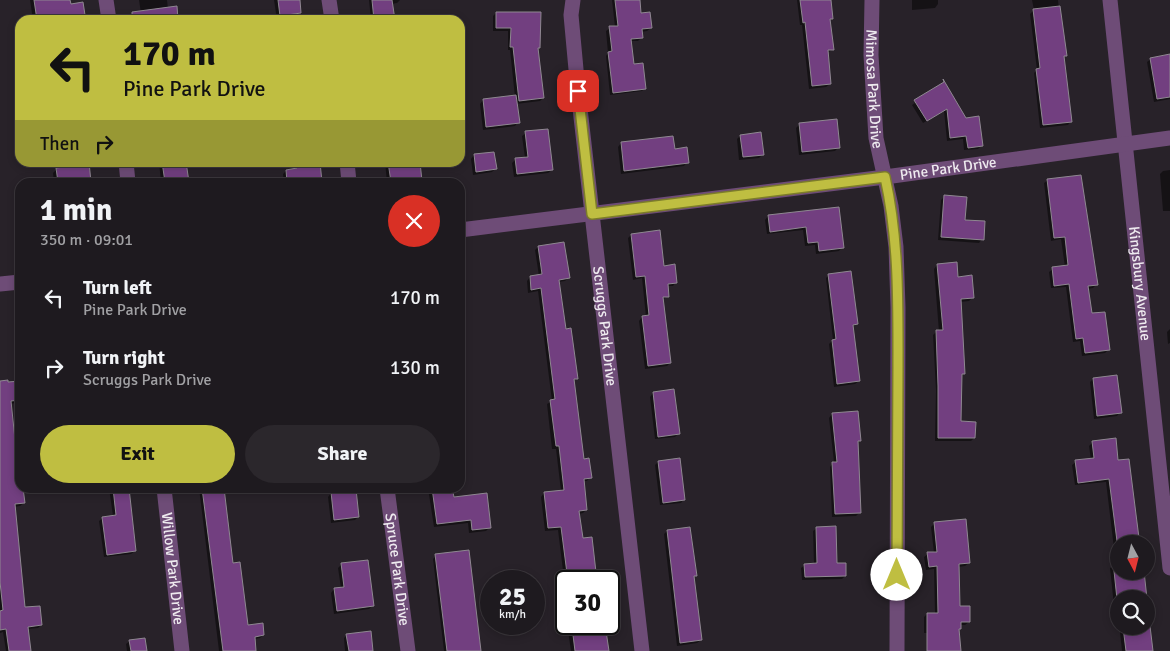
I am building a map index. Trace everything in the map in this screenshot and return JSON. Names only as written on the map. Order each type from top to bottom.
[{"type":"street","points":[[106,0],[108,15]]},
{"type":"street","points":[[329,0],[331,15]]},
{"type":"street","name":"Scruggs Park Drive","points":[[573,0],[571,15],[592,214],[642,651]]},
{"type":"street","name":"Mimosa Park Drive","points":[[872,0],[871,55],[876,138],[891,206],[897,273],[897,651]]},
{"type":"street","name":"Kingsbury Avenue","points":[[1110,0],[1170,568]]},
{"type":"street","name":"Pine Park Drive","points":[[465,229],[885,177],[1170,138]]},
{"type":"street","points":[[0,284],[15,282]]},
{"type":"street","name":"Willow Park Drive","points":[[165,493],[182,651]]},
{"type":"street","name":"Spruce Park Drive","points":[[388,493],[408,651]]},
{"type":"building","points":[[34,0],[70,0],[71,4],[83,2],[85,15],[36,15]]},
{"type":"building","points":[[278,0],[300,0],[301,13],[280,15]]},
{"type":"building","points":[[372,0],[392,0],[394,15],[374,15]]},
{"type":"building","points":[[615,0],[640,0],[641,13],[650,12],[652,28],[642,29],[643,38],[631,39],[634,64],[643,63],[646,89],[613,93],[608,52],[612,51],[609,26],[618,26]]},
{"type":"building","points":[[800,0],[831,0],[833,19],[830,19],[834,50],[828,50],[831,84],[812,86],[805,22],[803,23]]},
{"type":"building","points":[[177,6],[178,15],[132,15],[132,12]]},
{"type":"building","points":[[1060,6],[1067,56],[1064,56],[1072,122],[1043,125],[1036,69],[1040,68],[1033,9]]},
{"type":"building","points":[[496,12],[541,12],[540,48],[538,48],[544,98],[519,101],[513,47],[510,47],[511,28],[496,28]]},
{"type":"building","points":[[1170,54],[1170,97],[1157,99],[1150,58]]},
{"type":"building","points":[[943,79],[966,118],[979,116],[983,146],[968,148],[966,136],[950,138],[947,109],[927,121],[914,100],[944,82]]},
{"type":"building","points":[[516,95],[520,123],[486,127],[483,99]]},
{"type":"building","points":[[837,119],[840,148],[802,152],[799,123]]},
{"type":"building","points":[[548,129],[553,170],[517,174],[515,158],[528,157],[525,131]]},
{"type":"building","points":[[761,132],[764,155],[743,157],[740,135]]},
{"type":"building","points":[[673,136],[675,149],[687,147],[689,163],[624,171],[621,142]]},
{"type":"building","points":[[494,152],[497,169],[476,172],[474,154]]},
{"type":"building","points":[[90,167],[91,178],[57,178],[56,168]]},
{"type":"building","points":[[163,167],[187,167],[188,178],[164,178]]},
{"type":"building","points":[[320,167],[322,178],[287,178],[286,170]]},
{"type":"building","points":[[389,167],[421,167],[422,178],[390,178]]},
{"type":"building","points":[[1081,175],[1098,285],[1088,286],[1092,313],[1105,312],[1110,350],[1085,353],[1083,338],[1076,339],[1069,284],[1054,286],[1052,267],[1068,265],[1065,237],[1054,238],[1047,179]]},
{"type":"building","points":[[944,195],[967,197],[965,220],[985,221],[984,240],[941,237]]},
{"type":"building","points":[[839,207],[844,248],[819,251],[818,242],[808,243],[806,227],[770,232],[768,215]]},
{"type":"building","points":[[660,230],[664,266],[675,264],[677,283],[668,284],[669,297],[663,297],[671,363],[648,366],[642,316],[649,315],[645,276],[636,277],[631,234]]},
{"type":"building","points":[[564,242],[570,278],[559,280],[566,329],[571,328],[578,379],[574,379],[584,459],[589,458],[592,478],[584,479],[587,510],[579,511],[583,538],[592,537],[596,570],[567,570],[561,527],[548,528],[544,492],[564,490],[559,446],[556,446],[550,400],[555,399],[541,288],[531,290],[530,276],[542,274],[538,246]]},
{"type":"building","points":[[957,262],[958,277],[972,275],[974,298],[961,299],[965,374],[962,374],[961,421],[976,422],[975,438],[938,438],[936,330],[943,330],[937,264]]},
{"type":"building","points":[[851,271],[858,324],[853,325],[860,381],[837,384],[832,340],[836,339],[828,274]]},
{"type":"building","points":[[1117,375],[1122,413],[1097,416],[1093,378]]},
{"type":"building","points":[[0,381],[15,381],[15,401],[11,401],[15,440],[15,493],[24,493],[25,503],[15,504],[25,607],[40,606],[42,625],[28,627],[31,651],[9,651],[6,629],[0,630],[0,611],[3,610],[0,582]]},
{"type":"building","points":[[674,389],[680,434],[658,437],[653,392]]},
{"type":"building","points":[[858,411],[861,441],[858,441],[861,513],[835,514],[832,462],[837,462],[832,413]]},
{"type":"building","points":[[1116,438],[1118,460],[1129,459],[1139,535],[1116,535],[1109,479],[1078,483],[1075,460],[1094,458],[1092,441]]},
{"type":"building","points":[[680,458],[685,500],[663,503],[658,461]]},
{"type":"building","points":[[114,493],[130,493],[136,551],[107,555],[102,517],[116,515]]},
{"type":"building","points":[[203,493],[225,493],[233,563],[240,562],[248,625],[263,623],[264,635],[255,637],[256,651],[223,651]]},
{"type":"building","points":[[331,493],[356,493],[359,517],[334,520]]},
{"type":"building","points":[[433,493],[453,493],[454,497],[487,493],[491,528],[472,530],[471,520],[437,524]]},
{"type":"building","points":[[966,519],[970,563],[959,564],[960,606],[970,606],[970,622],[961,622],[961,629],[959,629],[961,651],[927,651],[927,613],[938,613],[937,566],[929,567],[927,552],[937,552],[934,522]]},
{"type":"building","points":[[836,526],[837,563],[846,563],[846,576],[805,577],[804,564],[817,563],[816,527]]},
{"type":"building","points":[[690,527],[697,576],[694,576],[702,640],[680,643],[667,530]]},
{"type":"building","points":[[469,550],[481,651],[447,651],[435,554]]},
{"type":"building","points":[[368,560],[374,606],[337,611],[334,588],[344,587],[341,563]]},
{"type":"building","points":[[1115,580],[1145,580],[1146,590],[1116,590]]},
{"type":"building","points":[[371,631],[373,651],[349,651],[346,634]]},
{"type":"building","points":[[573,635],[607,635],[609,651],[575,651]]},
{"type":"building","points":[[1124,635],[1151,635],[1153,651],[1126,651]]},
{"type":"building","points":[[145,638],[147,651],[131,651],[129,640]]},
{"type":"route","points":[[578,91],[592,214],[885,177],[896,247],[898,307],[897,575]]}]
